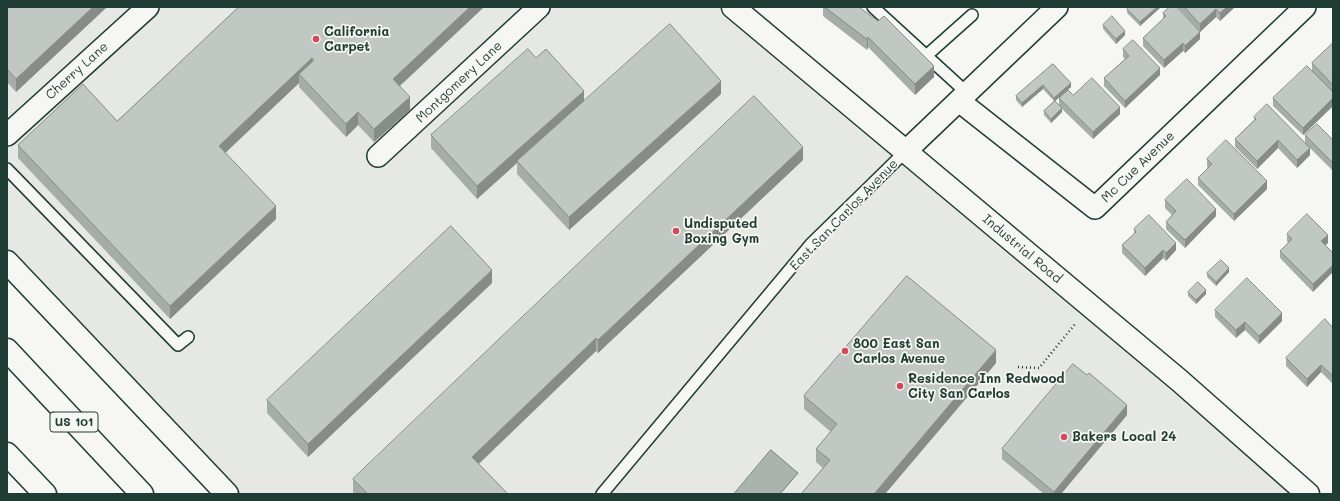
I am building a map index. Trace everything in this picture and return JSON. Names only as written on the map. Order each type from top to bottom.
[{"type":"main road","name":"Industrial Road","points":[[734,7],[1180,381],[1308,494]]},
{"type":"main road","points":[[7,262],[227,494]]},
{"type":"main road","name":"US 101","points":[[7,350],[142,494]]},
{"type":"main road","points":[[7,454],[45,494]]},
{"type":"street","name":"Cherry Lane","points":[[7,135],[148,7]]},
{"type":"street","name":"Montgomery Lane","points":[[378,156],[539,7]]},
{"type":"street","name":"East San Carlos Avenue","points":[[906,151],[1057,7]]},
{"type":"street","name":"Mc Cue Avenue","points":[[963,97],[1096,208],[1305,7]]},
{"type":"lane","points":[[873,7],[926,56],[963,97]]},
{"type":"lane","points":[[926,56],[972,15]]},
{"type":"lane","name":"East San Carlos Avenue","points":[[602,494],[811,244],[906,151]]},
{"type":"lane","points":[[7,169],[178,346],[188,337]]},
{"type":"path","points":[[1018,367],[1039,368],[1090,306]]},
{"type":"shaded area","points":[[7,7],[733,7],[1308,494],[227,494],[7,262]]},
{"type":"shaded area","points":[[771,450],[798,473],[780,494],[734,494]]},
{"type":"building","points":[[7,7],[93,7],[16,79],[7,69]]},
{"type":"building","points":[[239,7],[470,7],[393,79],[410,97],[374,129],[358,112],[346,124],[299,74],[314,60],[312,58],[219,146],[276,206],[170,306],[18,145],[83,84],[117,121]]},
{"type":"building","points":[[825,7],[859,7],[878,21],[884,16],[934,66],[915,84],[868,37],[867,39]]},
{"type":"building","points":[[1129,7],[1157,7],[1140,22],[1127,9]]},
{"type":"building","points":[[1170,7],[1177,7],[1200,32],[1185,46],[1183,43],[1164,60],[1143,38],[1166,16],[1163,13]]},
{"type":"building","points":[[1185,7],[1227,7],[1220,13],[1216,9],[1200,24]]},
{"type":"building","points":[[1112,16],[1125,31],[1116,39],[1103,25]]},
{"type":"building","points":[[670,24],[721,81],[569,217],[517,161]]},
{"type":"building","points":[[1133,40],[1160,68],[1125,101],[1104,78],[1129,56],[1123,49]]},
{"type":"building","points":[[1333,43],[1333,85],[1312,63]]},
{"type":"building","points":[[528,49],[536,58],[546,49],[584,91],[477,186],[431,135]]},
{"type":"building","points":[[1053,64],[1071,83],[1054,98],[1043,85],[1022,103],[1016,96]]},
{"type":"building","points":[[1307,66],[1333,92],[1333,98],[1303,128],[1273,98]]},
{"type":"building","points":[[1092,78],[1120,107],[1093,132],[1059,98],[1068,90],[1073,95]]},
{"type":"building","points":[[754,96],[803,147],[598,340],[596,338],[472,457],[508,494],[368,494],[353,479]]},
{"type":"building","points":[[1055,101],[1062,108],[1051,119],[1044,111]]},
{"type":"building","points":[[1267,104],[1310,148],[1297,160],[1278,140],[1257,161],[1235,139],[1256,119],[1254,117]]},
{"type":"building","points":[[1317,124],[1333,140],[1333,163],[1305,135]]},
{"type":"building","points":[[1226,140],[1267,181],[1234,214],[1198,178],[1212,164],[1207,159]]},
{"type":"building","points":[[1187,179],[1216,209],[1185,240],[1166,222],[1176,211],[1165,200]]},
{"type":"building","points":[[1307,214],[1328,235],[1321,241],[1333,253],[1333,265],[1313,284],[1280,251],[1292,239],[1287,234]]},
{"type":"building","points":[[1149,215],[1176,243],[1166,253],[1163,250],[1145,268],[1122,245],[1136,232],[1134,229]]},
{"type":"building","points":[[451,226],[492,270],[308,444],[267,400]]},
{"type":"building","points":[[1221,260],[1229,268],[1216,282],[1207,273]]},
{"type":"building","name":"Residence Inn Redwood City San Carlos","points":[[907,276],[996,350],[874,494],[801,494],[830,460],[816,449],[837,424],[804,396]]},
{"type":"building","points":[[1247,278],[1282,313],[1259,336],[1245,322],[1236,330],[1215,310]]},
{"type":"building","points":[[1198,282],[1206,290],[1196,300],[1188,292]]},
{"type":"building","points":[[1325,319],[1333,328],[1333,376],[1321,365],[1307,379],[1286,358]]},
{"type":"building","name":"Bakers Local 24","points":[[1073,364],[1087,375],[1089,373],[1127,405],[1054,492],[1002,449]]},
{"type":"place","name":"California Carpet","points":[[316,39]]},
{"type":"place","name":"Undisputed Boxing Gym","points":[[676,231]]},
{"type":"place","name":"800 East San Carlos Avenue","points":[[845,351]]},
{"type":"place","name":"Residence Inn Redwood City San Carlos","points":[[900,386]]},
{"type":"place","name":"Bakers Local 24","points":[[1064,437]]}]
